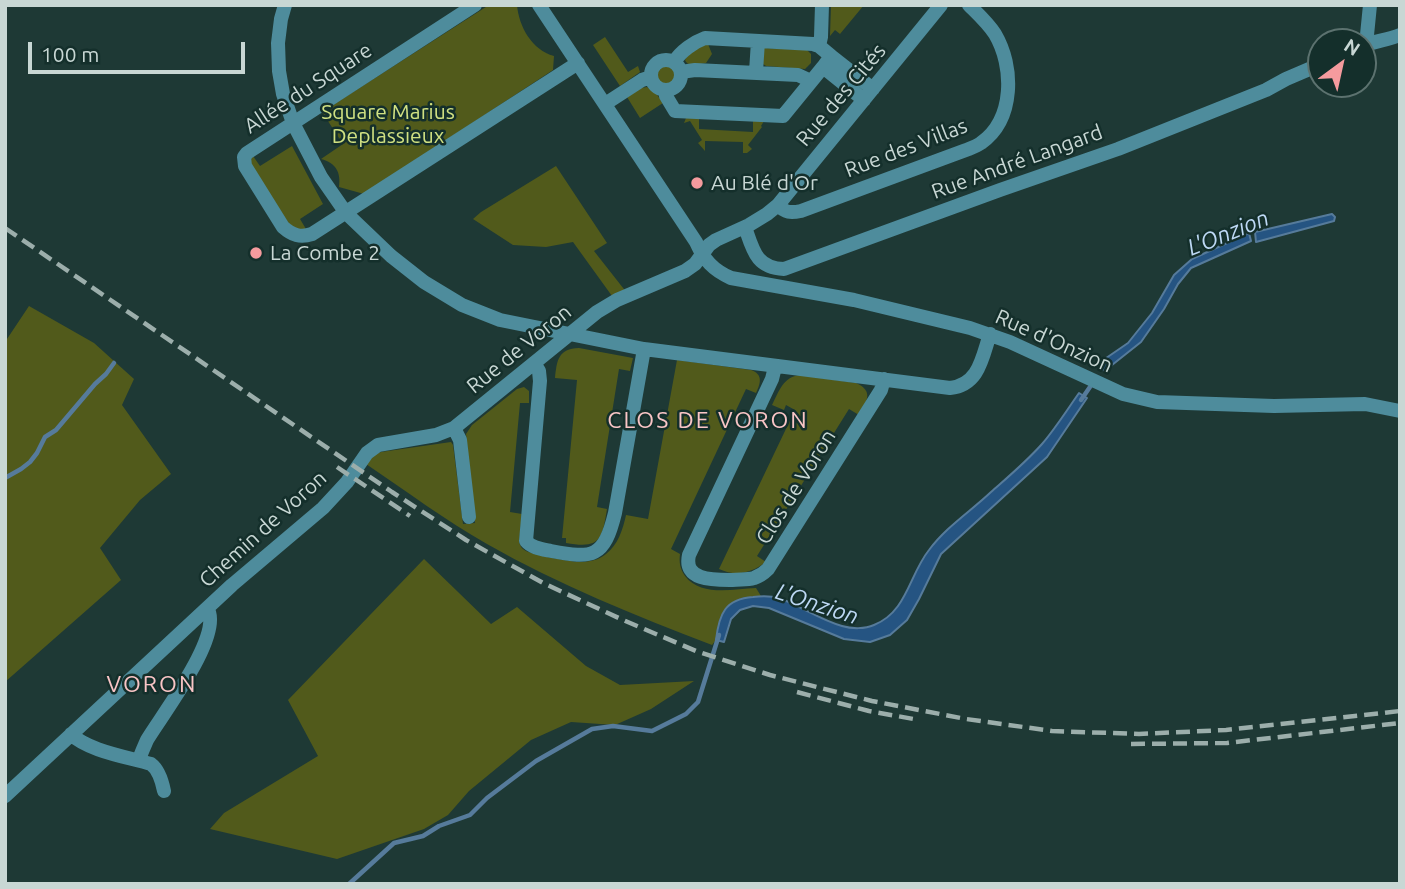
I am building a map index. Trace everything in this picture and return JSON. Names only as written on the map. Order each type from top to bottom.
[{"type":"street","points":[[285,5],[278,43],[283,94],[293,123],[321,177],[346,213],[391,256],[424,282],[462,305],[500,320],[644,349],[950,388],[966,384],[977,371],[990,334]]},
{"type":"street","name":"Allée du Square","points":[[475,5],[247,153],[244,157],[245,166],[284,227],[301,237],[312,234],[578,63]]},
{"type":"street","points":[[539,5],[703,256]]},
{"type":"street","points":[[822,5],[819,46],[827,61],[868,94]]},
{"type":"street","name":"Rue des Cités","points":[[703,256],[709,245],[716,240],[745,228],[778,205],[941,5]]},
{"type":"street","name":"Rue des Villas","points":[[778,205],[786,212],[801,211],[966,150],[981,143],[992,133],[1006,102],[1009,82],[1006,59],[995,34],[970,5]]},
{"type":"street","points":[[1367,28],[1370,5]]},
{"type":"street","points":[[1377,43],[1400,35]]},
{"type":"street","points":[[811,81],[799,75],[695,70],[678,67],[665,60],[657,63],[651,77],[656,86],[664,90],[678,85],[682,77],[678,67],[679,54],[705,38],[819,46]]},
{"type":"street","points":[[756,72],[758,41]]},
{"type":"street","points":[[664,90],[675,111],[783,116],[827,61]]},
{"type":"street","name":"Rue André Langard","points":[[745,228],[753,250],[762,263],[773,269],[784,270],[1118,149],[1266,90],[1307,70]]},
{"type":"street","points":[[605,104],[642,79],[651,77]]},
{"type":"street","name":"Rue de Voron","points":[[360,462],[378,445],[436,435],[454,428],[597,312],[617,300],[676,276],[703,256]]},
{"type":"street","name":"Rue d'Onzion","points":[[703,256],[710,266],[731,278],[854,300],[990,334],[1123,394],[1166,403],[1274,406],[1365,404],[1400,411]]},
{"type":"street","points":[[534,363],[539,371],[540,381],[526,541],[533,547],[577,556],[586,555],[600,549],[611,532],[644,349]]},
{"type":"street","name":"Clos de Voron","points":[[775,367],[772,379],[689,555],[689,568],[701,577],[716,580],[746,579],[761,575],[768,569],[881,390],[884,379]]},
{"type":"street","points":[[454,428],[460,440],[468,517]]},
{"type":"street","name":"Chemin de Voron","points":[[5,796],[207,608],[323,508],[347,482],[360,462]]},
{"type":"street","name":"Chemin de Voron","points":[[139,760],[149,738],[191,673],[211,619],[207,608]]},
{"type":"street","points":[[71,734],[93,747],[151,764],[155,767],[164,791]]},
{"type":"green space","name":"Square Marius Deplassieux","points":[[489,5],[517,5],[524,29],[533,43],[554,56],[553,70],[364,194],[339,187],[336,169],[321,159],[343,144],[322,112]]},
{"type":"green space","points":[[831,5],[864,5],[840,34],[835,30],[830,36]]},
{"type":"green space","points":[[605,37],[628,72],[638,66],[640,72],[620,86],[593,45]]},
{"type":"green space","points":[[708,44],[712,54],[706,63],[694,65],[686,62],[691,52]]},
{"type":"green space","points":[[764,48],[807,50],[811,54],[811,63],[805,69],[766,66],[763,64]]},
{"type":"green space","points":[[667,64],[675,67],[678,75],[675,83],[667,86],[659,83],[656,75],[659,67]]},
{"type":"green space","points":[[647,87],[655,92],[663,103],[640,118],[627,97]]},
{"type":"green space","points":[[686,118],[699,118],[699,129],[753,132],[753,121],[764,121],[748,145],[752,149],[743,153],[743,142],[705,141],[705,151],[698,143],[702,140],[690,121],[684,123]]},
{"type":"green space","points":[[292,146],[323,204],[300,219],[306,229],[301,230],[291,227],[251,166],[250,160],[253,156],[260,166]]},
{"type":"green space","points":[[556,166],[607,243],[594,251],[627,293],[612,296],[573,242],[546,247],[513,245],[473,219]]},
{"type":"green space","points":[[29,306],[94,343],[134,379],[122,405],[171,474],[140,500],[100,548],[121,580],[5,682],[5,342]]},
{"type":"green space","points":[[579,348],[633,358],[630,371],[619,369],[597,507],[607,509],[603,528],[597,540],[586,545],[566,543],[566,538],[562,538],[577,380],[555,378],[563,353]]},
{"type":"green space","points":[[677,360],[751,370],[758,374],[760,379],[756,393],[746,389],[671,549],[680,554],[682,571],[692,583],[718,590],[756,588],[761,596],[741,598],[717,629],[716,640],[712,645],[598,599],[514,559],[456,525],[366,464],[371,456],[381,452],[451,442],[463,524],[475,523],[466,434],[472,425],[517,389],[524,387],[529,391],[529,403],[520,403],[510,512],[522,514],[520,545],[530,553],[561,560],[580,562],[597,559],[614,546],[626,515],[648,519]]},
{"type":"green space","points":[[800,375],[856,383],[865,389],[866,401],[859,415],[849,409],[757,556],[766,562],[743,573],[719,569],[795,410],[786,405],[784,410],[772,405],[786,382]]},
{"type":"green space","points":[[424,559],[491,624],[517,607],[586,666],[620,685],[694,681],[651,709],[615,725],[571,722],[531,740],[469,791],[448,815],[424,829],[337,859],[210,829],[224,813],[318,756],[288,700]]},
{"type":"water","points":[[1332,214],[1334,221],[1256,242],[1255,232]]},
{"type":"water","points":[[1249,233],[1251,241],[1191,268],[1141,342],[1106,372],[1096,365],[1128,343],[1152,313],[1174,275],[1192,259]]},
{"type":"water","points":[[1079,393],[1087,398],[1047,457],[941,554],[907,620],[890,635],[870,642],[844,639],[769,608],[753,606],[740,610],[731,619],[724,642],[716,640],[725,610],[743,598],[779,598],[850,628],[867,627],[885,619],[901,602],[922,560],[936,542],[1036,451]]},
{"type":"waterway","points":[[5,478],[30,462],[45,437],[56,430],[114,363]]},
{"type":"waterway","name":"L'Onzion","points":[[1081,400],[1092,384]]},
{"type":"waterway","name":"L'Onzion","points":[[349,884],[394,843],[423,836],[439,826],[470,815],[487,798],[536,761],[592,729],[613,726],[652,731],[686,714],[698,702],[719,635]]},
{"type":"railway","points":[[5,228],[466,540],[543,583],[696,651],[770,675],[872,701],[966,719],[1052,731],[1139,734],[1226,730],[1400,711]]},
{"type":"railway","points":[[337,467],[410,516]]},
{"type":"railway","points":[[797,692],[869,711],[919,720]]},
{"type":"railway","points":[[1131,744],[1227,743],[1400,723]]},
{"type":"place","name":"Au Blé d'Or","points":[[697,183]]},
{"type":"place","name":"La Combe 2","points":[[256,253]]},
{"type":"district","name":"CLOS DE VORON","points":[[708,420]]},
{"type":"district","name":"VORON","points":[[152,684]]}]
